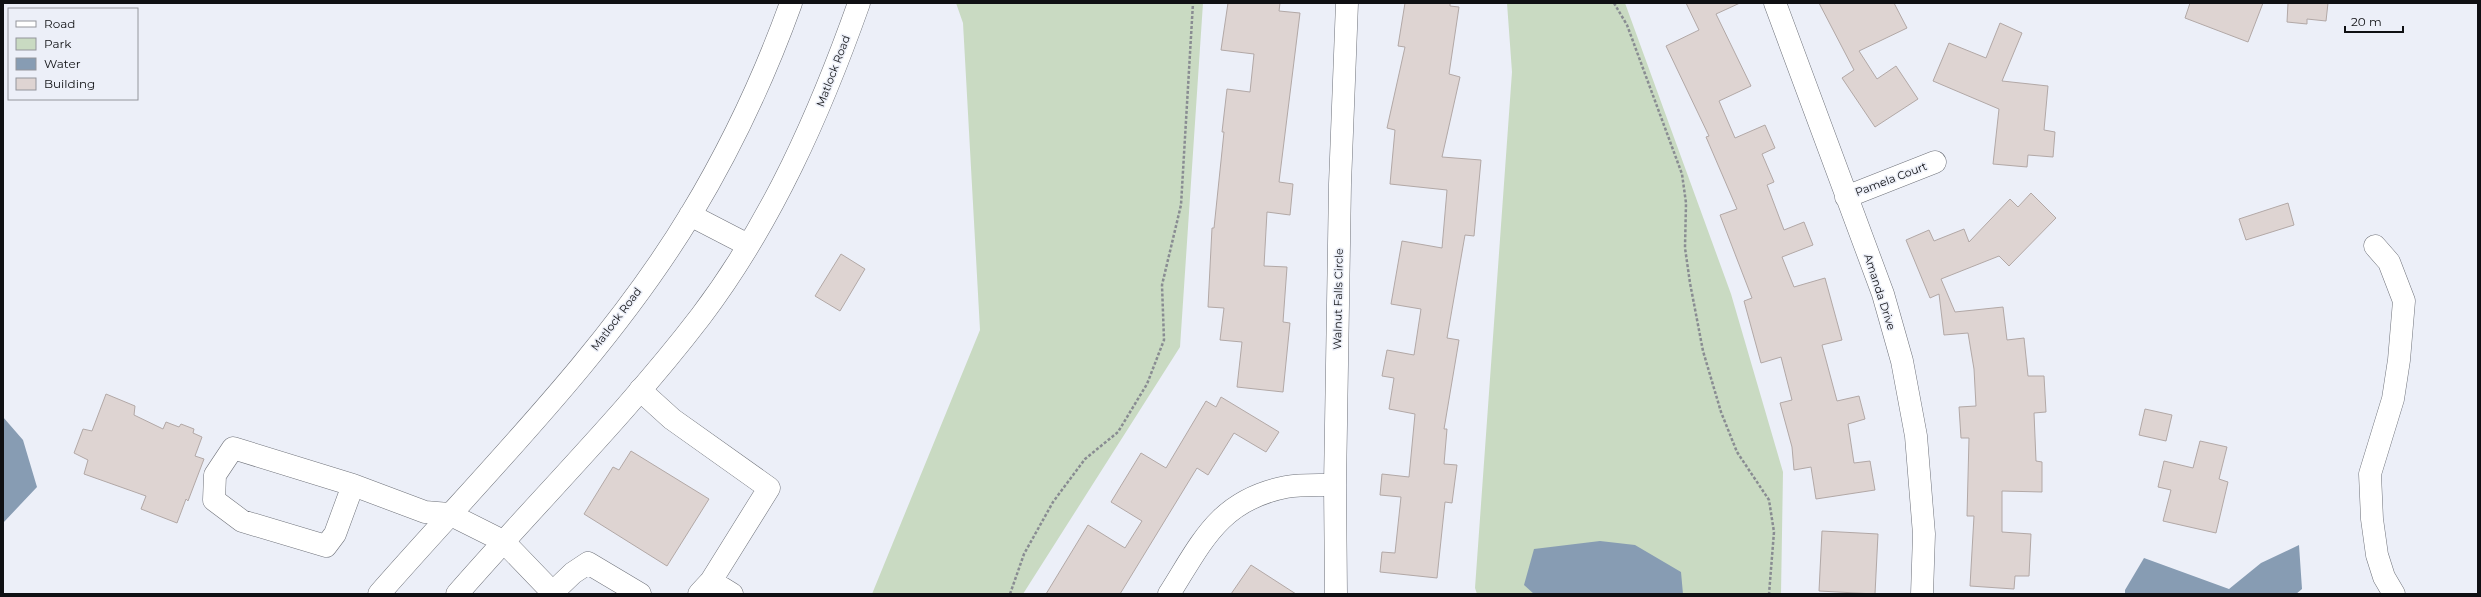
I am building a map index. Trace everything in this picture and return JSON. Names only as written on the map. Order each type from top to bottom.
[{"type":"main road","name":"Matlock Road","points":[[379,594],[578,370],[640,288],[690,215],[731,144],[768,66],[790,3]]},
{"type":"main road","name":"Matlock Road","points":[[457,594],[640,390],[702,315],[748,245],[800,151],[833,77],[859,3]]},
{"type":"main road","name":"Walnut Falls Circle","points":[[1336,594],[1334,485],[1340,184],[1347,3]]},
{"type":"main road","name":"Amanda Drive","points":[[1775,3],[1883,294],[1902,361],[1916,436],[1924,534],[1922,594]]},
{"type":"main road","name":"Pamela Court","points":[[1846,197],[1935,162]]},
{"type":"main road","points":[[690,215],[748,245]]},
{"type":"main road","points":[[2376,246],[2389,262],[2404,301],[2399,360],[2392,399],[2370,474],[2372,519],[2377,554],[2384,577],[2394,594]]},
{"type":"main road","points":[[640,390],[672,419],[769,488],[705,587],[732,594]]},
{"type":"main road","points":[[353,485],[335,534],[326,546],[242,521],[214,500],[215,475],[233,448],[353,485],[425,512],[449,514],[503,541],[553,593],[573,573],[588,563],[640,594]]},
{"type":"main road","points":[[1169,594],[1210,529],[1237,504],[1286,487],[1334,485]]},
{"type":"path","points":[[1010,594],[1024,554],[1053,502],[1085,458],[1118,432],[1146,384],[1164,340],[1162,285],[1181,205],[1193,3]]},
{"type":"path","points":[[1614,3],[1627,25],[1682,174],[1686,203],[1685,248],[1690,283],[1703,351],[1720,412],[1737,452],[1769,500],[1774,532],[1769,594]]},
{"type":"green space","points":[[956,3],[1203,3],[1180,347],[1023,594],[872,594],[980,330],[963,23]]},
{"type":"green space","points":[[1507,3],[1625,3],[1731,294],[1783,472],[1781,594],[1477,594],[1475,588],[1512,72]]},
{"type":"water","points":[[3,417],[23,440],[37,487],[3,523]]},
{"type":"water","points":[[1600,541],[1635,545],[1681,572],[1683,594],[1534,594],[1524,585],[1534,549]]},
{"type":"water","points":[[2299,545],[2302,589],[2296,594],[2125,594],[2125,590],[2144,558],[2229,589],[2261,563]]},
{"type":"building","points":[[1228,3],[1280,3],[1279,11],[1300,13],[1279,182],[1293,184],[1290,215],[1267,212],[1264,266],[1287,267],[1283,322],[1290,323],[1283,392],[1237,387],[1242,342],[1220,340],[1224,308],[1208,307],[1212,228],[1214,228],[1227,89],[1250,92],[1254,54],[1221,50]]},
{"type":"building","points":[[1405,3],[1450,3],[1450,6],[1459,7],[1449,74],[1460,77],[1442,157],[1481,160],[1474,236],[1465,235],[1447,338],[1459,340],[1444,429],[1447,429],[1444,464],[1457,465],[1452,503],[1445,502],[1437,578],[1380,572],[1382,552],[1395,553],[1401,497],[1380,495],[1382,474],[1409,477],[1415,414],[1389,409],[1394,378],[1382,376],[1387,350],[1414,355],[1421,309],[1391,304],[1402,241],[1442,248],[1447,190],[1390,184],[1395,130],[1387,128],[1405,47],[1398,46]]},
{"type":"building","points":[[1686,3],[1740,3],[1716,14],[1751,86],[1719,101],[1735,138],[1765,125],[1775,148],[1762,154],[1774,182],[1767,185],[1784,230],[1804,222],[1813,245],[1782,257],[1794,287],[1825,278],[1842,340],[1822,345],[1837,401],[1859,396],[1865,419],[1848,424],[1854,463],[1870,461],[1875,490],[1816,499],[1811,467],[1794,470],[1792,447],[1780,403],[1792,400],[1781,357],[1761,363],[1744,301],[1752,298],[1720,215],[1737,209],[1706,137],[1709,136],[1666,46],[1699,30]]},
{"type":"building","points":[[1819,3],[1894,3],[1907,28],[1859,51],[1877,79],[1896,66],[1918,99],[1875,127],[1842,78],[1854,70]]},
{"type":"building","points":[[2190,3],[2263,3],[2248,42],[2185,18]]},
{"type":"building","points":[[2288,3],[2328,3],[2326,21],[2307,19],[2307,24],[2287,22]]},
{"type":"building","points":[[2000,23],[2022,33],[2002,81],[2048,86],[2044,130],[2055,132],[2053,157],[2028,155],[2027,167],[1993,164],[1999,109],[1933,81],[1949,43],[1986,58]]},
{"type":"building","points":[[2031,193],[2056,218],[2009,266],[1999,256],[1941,279],[1955,312],[2003,307],[2007,340],[2024,338],[2028,376],[2044,376],[2046,412],[2034,413],[2036,461],[2042,462],[2042,492],[2002,491],[2002,532],[2031,534],[2029,576],[2015,576],[2014,589],[1970,586],[1974,516],[1967,516],[1969,438],[1961,438],[1959,407],[1976,406],[1974,369],[1968,333],[1944,335],[1939,294],[1930,298],[1906,240],[1929,230],[1934,241],[1964,229],[1969,242],[2010,199],[2018,207]]},
{"type":"building","points":[[2288,203],[2294,225],[2246,240],[2239,219]]},
{"type":"building","points":[[841,254],[865,269],[840,311],[815,296]]},
{"type":"building","points":[[106,394],[135,406],[134,415],[163,429],[166,422],[179,427],[181,424],[194,429],[193,433],[202,437],[195,456],[204,459],[188,501],[186,499],[177,523],[141,509],[146,496],[84,474],[88,460],[74,453],[83,429],[92,431]]},
{"type":"building","points":[[1221,397],[1279,432],[1266,452],[1234,433],[1208,475],[1197,468],[1120,594],[1046,594],[1088,525],[1125,548],[1142,521],[1111,502],[1141,453],[1166,468],[1206,401],[1216,407]]},
{"type":"building","points":[[2145,409],[2172,415],[2166,441],[2139,435]]},
{"type":"building","points":[[2200,441],[2227,447],[2219,479],[2228,482],[2216,533],[2163,521],[2171,490],[2158,487],[2164,461],[2193,468]]},
{"type":"building","points":[[631,451],[709,499],[667,566],[584,514],[613,467],[619,470]]},
{"type":"building","points":[[1822,531],[1878,534],[1875,594],[1819,591]]},
{"type":"building","points":[[1251,565],[1296,594],[1231,594]]}]
